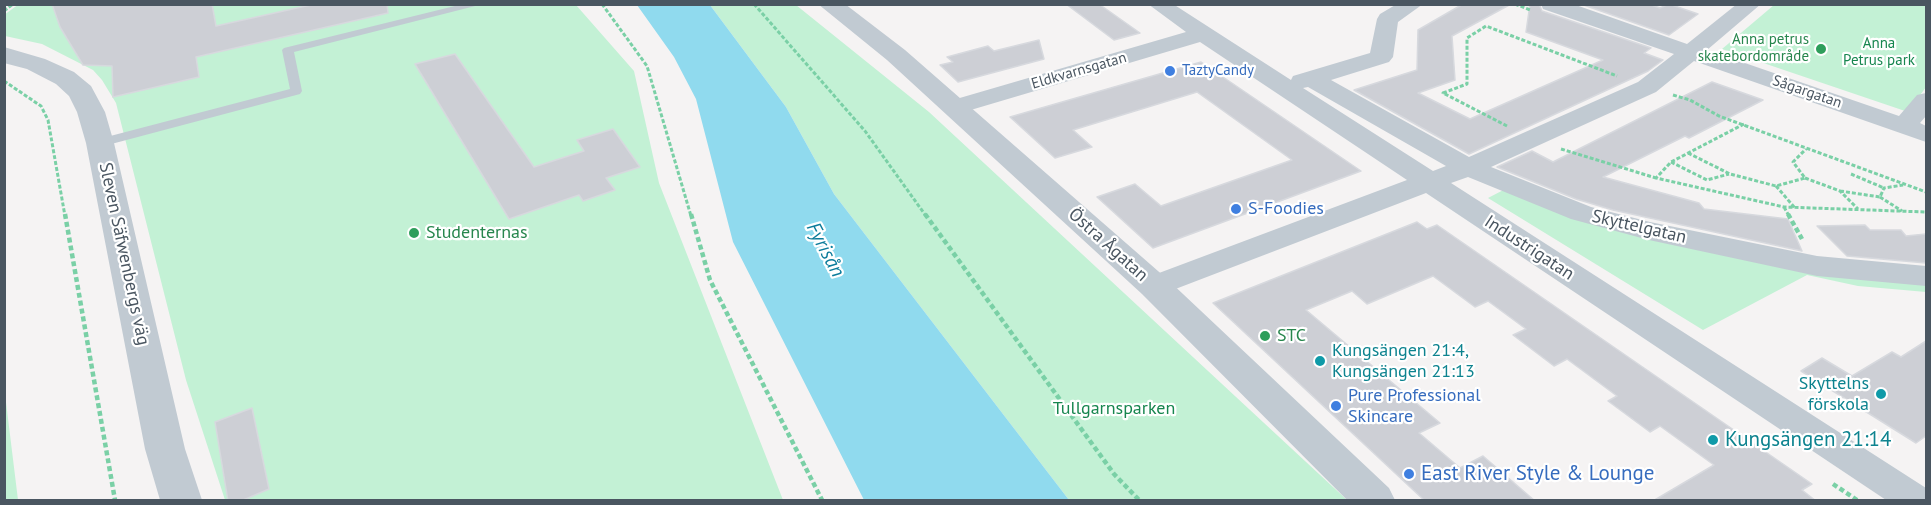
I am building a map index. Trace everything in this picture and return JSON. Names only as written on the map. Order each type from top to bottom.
[{"type":"street","name":"Östra Ågatan","points":[[829,4],[896,55],[1154,286],[1374,501]]},
{"type":"street","name":"Industrigatan","points":[[1158,4],[1905,498]]},
{"type":"street","points":[[1282,86],[1381,57],[1388,19],[1413,4]]},
{"type":"street","name":"Sågargatan","points":[[1551,4],[1916,130]]},
{"type":"street","points":[[1154,286],[1468,167],[1647,87],[1751,4]]},
{"type":"street","name":"Eldkvarnsgatan","points":[[955,107],[1203,34]]},
{"type":"street","name":"Sleven Säfwenbergs väg","points":[[4,55],[36,64],[65,78],[81,92],[91,111],[100,143],[165,449],[181,501]]},
{"type":"street","name":"Skyttelgatan","points":[[1312,79],[1468,167],[1581,213],[1649,231],[1817,266],[1926,276]]},
{"type":"street","points":[[1916,130],[1926,100]]},
{"type":"lane","points":[[100,143],[296,91],[288,50],[478,4]]},
{"type":"path","points":[[4,11],[13,4]]},
{"type":"path","points":[[602,4],[647,66],[710,280],[822,501]]},
{"type":"path","points":[[754,4],[865,131],[1107,465],[1139,501]]},
{"type":"path","points":[[1509,127],[1443,93],[1467,84],[1467,38],[1486,26],[1647,87],[1690,100],[1719,116],[1926,192]]},
{"type":"path","points":[[4,81],[42,106],[48,120],[115,501]]},
{"type":"path","points":[[1656,177],[1671,162],[1744,124]]},
{"type":"path","points":[[1561,149],[1710,192],[1795,208],[1926,212]]},
{"type":"path","points":[[1806,149],[1793,162],[1805,178],[1840,191],[1880,196],[1902,211]]},
{"type":"path","points":[[1687,153],[1730,174],[1776,186],[1805,178]]},
{"type":"path","points":[[1671,162],[1707,180],[1730,174]]},
{"type":"path","points":[[1851,174],[1884,188],[1905,184]]},
{"type":"path","points":[[1707,180],[1710,192]]},
{"type":"path","points":[[1776,186],[1795,208]]},
{"type":"path","points":[[1880,196],[1884,188]]},
{"type":"path","points":[[1840,191],[1858,209]]},
{"type":"green space","name":"Studenternas","points":[[19,4],[576,5],[634,71],[659,183],[783,500],[225,500],[186,380],[116,103],[93,70],[42,44],[5,36],[4,15]]},
{"type":"green space","name":"Tullgarnsparken","points":[[710,5],[796,5],[929,112],[1347,500],[1069,500],[834,194],[786,107]]},
{"type":"green space","name":"Anna Petrus park","points":[[1774,5],[1926,5],[1926,87],[1908,112],[1722,49]]},
{"type":"green space","points":[[1515,184],[1644,232],[1853,276],[1926,283],[1926,292],[1858,286],[1807,275],[1703,330],[1488,198]]},
{"type":"green space","points":[[5,394],[18,500],[5,500]]},
{"type":"water","name":"Fyrisån","points":[[637,5],[710,5],[786,107],[834,194],[1069,500],[864,500],[733,242],[696,99],[674,57]]},
{"type":"building","points":[[52,4],[212,4],[216,26],[315,4],[387,4],[388,13],[196,57],[199,77],[113,97],[112,66],[83,65],[60,27]]},
{"type":"building","points":[[1066,4],[1099,4],[1140,33],[1114,40]]},
{"type":"building","points":[[1463,4],[1511,4],[1452,36],[1455,80],[1418,93],[1470,119],[1603,60],[1526,32],[1530,4],[1539,4],[1542,11],[1651,48],[1644,53],[1663,60],[1648,71],[1469,154],[1354,90],[1417,70],[1418,30]]},
{"type":"building","points":[[1581,4],[1649,4],[1660,8],[1669,4],[1698,14],[1669,35]]},
{"type":"building","points":[[1039,40],[1044,59],[958,82],[940,65],[953,62],[947,57],[988,46],[994,51]]},
{"type":"building","points":[[455,54],[534,167],[584,151],[577,140],[613,129],[640,167],[606,178],[615,190],[583,201],[579,195],[509,219],[415,64]]},
{"type":"building","points":[[1201,62],[1361,171],[1153,248],[1097,197],[1135,184],[1161,206],[1292,160],[1197,92],[1073,130],[1092,147],[1055,158],[1010,117]]},
{"type":"building","points":[[1712,82],[1763,100],[1689,138],[1685,136],[1603,177],[1699,203],[1704,209],[1788,219],[1802,251],[1613,210],[1576,199],[1497,167],[1532,151],[1553,162]]},
{"type":"building","name":"Kungsängen 21:4, Kungsängen 21:13","points":[[1417,222],[1427,229],[1437,225],[1812,484],[1802,490],[1816,501],[1653,501],[1714,465],[1660,426],[1650,432],[1608,401],[1617,396],[1567,359],[1554,366],[1513,335],[1526,329],[1488,301],[1475,307],[1433,276],[1367,304],[1352,291],[1306,310],[1440,423],[1419,433],[1460,468],[1483,456],[1535,501],[1425,501],[1213,303]]},
{"type":"building","points":[[1865,225],[1870,230],[1901,230],[1906,236],[1926,234],[1926,263],[1847,256],[1817,226]]},
{"type":"building","name":"Skyttelns förskola","points":[[1926,341],[1926,436],[1916,443],[1801,371],[1822,358],[1852,376],[1892,352],[1901,357]]},
{"type":"building","points":[[252,408],[269,489],[241,501],[228,501],[215,422]]},
{"type":"place","name":"Anna petrus skatebordområde","points":[[1821,49]]},
{"type":"place","name":"TaztyCandy","points":[[1170,71]]},
{"type":"place","name":"S-Foodies","points":[[1236,209]]},
{"type":"place","name":"Studenternas","points":[[414,233]]},
{"type":"place","name":"STC","points":[[1265,336]]},
{"type":"place","name":"Kungsängen 21:4, Kungsängen 21:13","points":[[1320,361]]},
{"type":"place","name":"Skyttelns förskola","points":[[1881,394]]},
{"type":"place","name":"Pure Professional Skincare","points":[[1336,406]]},
{"type":"place","name":"Kungsängen 21:14","points":[[1713,440]]},
{"type":"place","name":"East River Style & Lounge","points":[[1409,474]]}]
